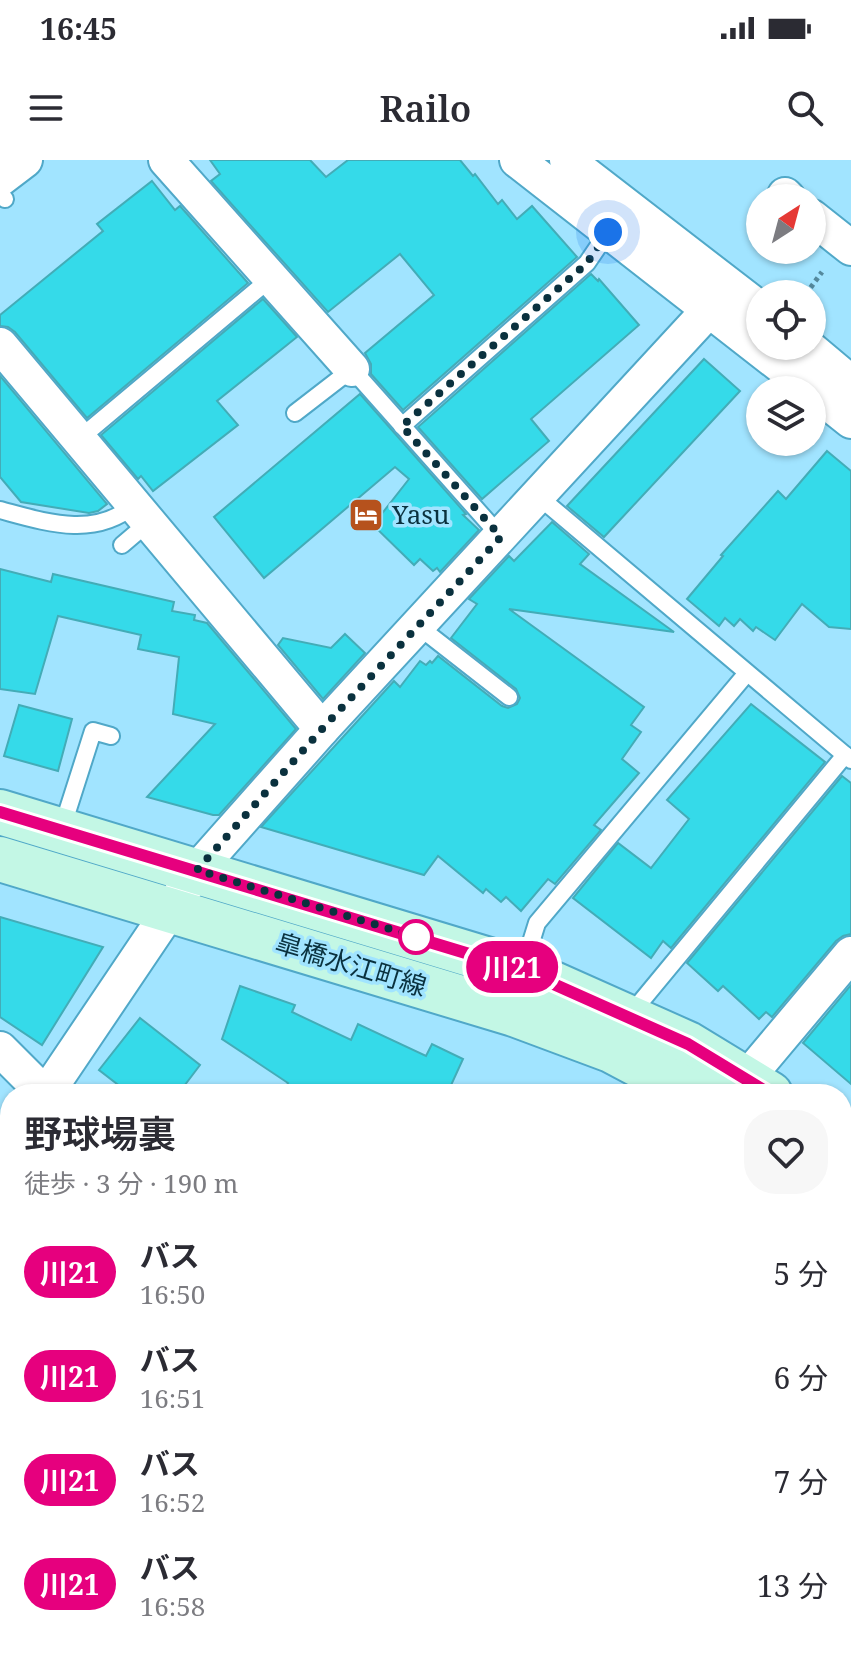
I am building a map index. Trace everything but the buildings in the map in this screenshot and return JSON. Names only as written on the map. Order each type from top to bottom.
[{"type":"street","points":[[2,191],[25,160]]},
{"type":"street","points":[[166,160],[352,369]]},
{"type":"street","points":[[517,160],[794,376]]},
{"type":"street","points":[[567,160],[746,298]]},
{"type":"street","points":[[826,228],[851,248]]},
{"type":"street","points":[[52,1084],[197,870],[408,626],[501,537],[708,311]]},
{"type":"street","points":[[2,351],[322,729]]},
{"type":"street","points":[[824,360],[851,383]]},
{"type":"street","points":[[826,401],[851,421]]},
{"type":"street","name":"皐橋水江町線","points":[[0,812],[522,970],[688,1044],[755,1084]]},
{"type":"street","name":"皐橋水江町線","points":[[0,859],[514,1014],[611,1050],[675,1084]]},
{"type":"street","points":[[759,1084],[851,954]]},
{"type":"street","points":[[0,1049],[35,1084]]},
{"type":"lane","points":[[402,426],[587,263],[608,232]]},
{"type":"lane","points":[[79,439],[271,278]]},
{"type":"lane","points":[[295,413],[352,369],[501,537]]},
{"type":"lane","points":[[538,496],[848,758],[629,1016]]},
{"type":"lane","points":[[0,510],[61,526],[96,524],[125,512],[141,513],[122,545]]},
{"type":"lane","points":[[408,626],[509,697]]},
{"type":"lane","points":[[522,970],[537,923],[747,673]]},
{"type":"lane","points":[[62,830],[93,731],[111,736]]},
{"type":"bus line","name":"川21","points":[[0,812],[522,970],[688,1044],[754,1084]]},
{"type":"place","name":"Yasu","points":[[366,515]]},
{"type":"route","points":[[416,937],[197,870],[322,729],[501,537],[402,426],[587,263],[608,232]]}]
